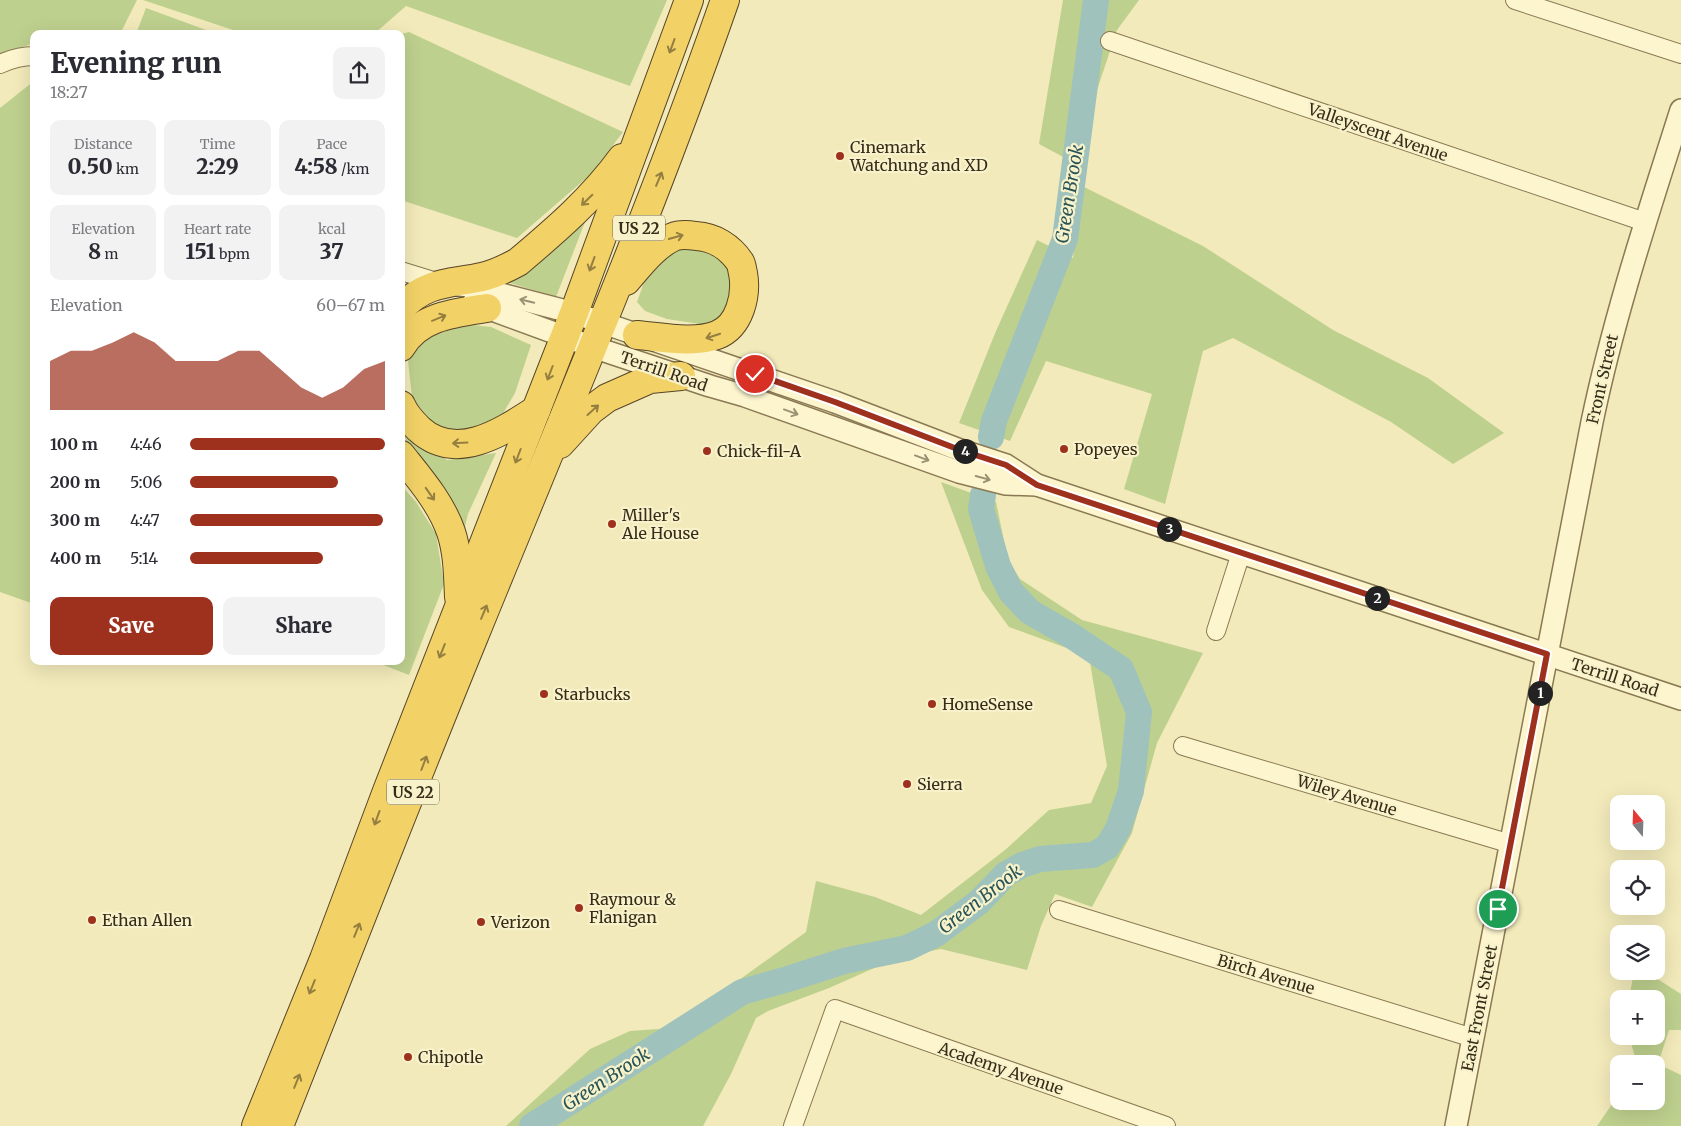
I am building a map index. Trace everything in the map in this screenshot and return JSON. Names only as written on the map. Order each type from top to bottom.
[{"type":"highway","name":"US 22","points":[[256,1126],[324,959],[387,791],[569,325],[690,0]]},
{"type":"highway","name":"US 22","points":[[279,1126],[475,634],[678,134],[725,0]]},
{"type":"highway","points":[[405,305],[428,288],[440,283],[484,276],[505,269],[518,262],[590,197],[607,179],[639,134]]},
{"type":"highway","points":[[615,293],[660,245],[676,236],[701,236],[717,241],[726,247],[741,263],[744,276],[744,297],[735,318],[721,333],[697,340],[637,335]]},
{"type":"highway","points":[[405,342],[413,332],[437,318],[450,313],[487,308]]},
{"type":"highway","points":[[548,458],[591,410],[607,398],[650,379],[681,376]]},
{"type":"highway","points":[[405,412],[411,422],[424,434],[442,442],[454,444],[471,443],[488,438],[505,430],[536,410]]},
{"type":"highway","points":[[405,461],[443,514],[452,534],[460,605]]},
{"type":"street","points":[[1515,0],[1681,54]]},
{"type":"street","name":"Valleyscent Avenue","points":[[1110,42],[1646,222]]},
{"type":"street","points":[[0,64],[17,58],[30,56]]},
{"type":"street","name":"Front Street","points":[[1547,654],[1606,354],[1623,293],[1681,110]]},
{"type":"street","name":"Terrill Road","points":[[405,272],[440,283],[470,286],[569,325],[593,347],[755,399],[959,472],[1006,475]]},
{"type":"street","name":"Terrill Road","points":[[440,283],[467,301],[487,308],[569,325],[603,322],[835,402],[960,450],[1006,475],[1681,699]]},
{"type":"street","points":[[1216,630],[1241,553]]},
{"type":"street","name":"East Front Street","points":[[1456,1126],[1547,654]]},
{"type":"street","name":"Wiley Avenue","points":[[1183,746],[1511,844]]},
{"type":"street","name":"Birch Avenue","points":[[1059,910],[1473,1038]]},
{"type":"street","name":"Academy Avenue","points":[[793,1126],[835,1009],[1166,1126]]},
{"type":"green space","points":[[0,0],[137,0],[122,30],[30,30],[30,44],[0,55]]},
{"type":"green space","points":[[143,0],[667,0],[630,86],[406,6],[379,30],[233,30]]},
{"type":"green space","points":[[1063,0],[1139,0],[1117,30],[1095,96],[1082,167],[1039,144]]},
{"type":"green space","points":[[146,8],[206,30],[138,30]]},
{"type":"green space","points":[[409,32],[623,132],[591,174],[517,238],[405,201],[405,33]]},
{"type":"green space","points":[[30,84],[30,603],[0,592],[0,108]]},
{"type":"green space","points":[[1082,186],[1203,246],[1333,330],[1428,378],[1504,433],[1453,464],[1391,422],[1233,338],[1203,351],[1165,504],[1124,489],[1152,394],[1046,361],[1010,441],[959,423],[996,331],[1037,240],[1073,258]]},
{"type":"green space","points":[[590,209],[556,297],[501,280]]},
{"type":"green space","points":[[706,244],[732,266],[730,311],[713,326],[667,319],[645,311],[637,302],[652,260],[666,248]]},
{"type":"green space","points":[[456,323],[491,327],[531,345],[515,393],[501,417],[484,432],[457,434],[432,423],[412,397],[408,361],[420,341]]},
{"type":"green space","points":[[405,429],[416,440],[447,460],[496,453],[468,514],[462,539],[421,463],[405,438]]},
{"type":"green space","points":[[941,482],[996,502],[1008,560],[1020,579],[1082,620],[1203,653],[1157,743],[1132,833],[1092,907],[1055,894],[1041,926],[1027,970],[941,949],[899,957],[829,988],[768,1011],[756,1018],[731,1074],[703,1126],[506,1126],[590,1049],[630,1031],[672,1028],[806,932],[816,881],[875,897],[921,915],[1005,850],[1049,810],[1091,803],[1107,766],[1090,662],[1072,650],[1009,627],[982,590]]},
{"type":"green space","points":[[405,490],[416,502],[436,534],[444,584],[409,675],[383,665],[405,665]]},
{"type":"green space","points":[[1632,980],[1659,980],[1681,994],[1681,1030],[1669,1030],[1665,1042],[1665,990],[1631,990]]},
{"type":"green space","points":[[1632,1045],[1664,1045],[1661,1055],[1634,1055]]},
{"type":"green space","points":[[1665,1067],[1681,1075],[1681,1126],[1597,1126],[1610,1107],[1610,1110],[1665,1110]]},
{"type":"waterway","name":"Green Brook","points":[[991,437],[994,421],[1065,239],[1096,0]]},
{"type":"waterway","name":"Green Brook","points":[[532,1126],[742,992],[844,961],[907,948],[936,934],[979,902],[1006,874],[1022,865],[1040,859],[1093,855],[1107,847],[1118,829],[1131,791],[1139,712],[1121,669],[1072,636],[1030,612],[1011,592],[998,566],[981,509],[983,495]]},
{"type":"place","name":"Cinemark Watchung and XD","points":[[840,156]]},
{"type":"place","name":"Popeyes","points":[[1064,449]]},
{"type":"place","name":"Chick-fil-A","points":[[707,451]]},
{"type":"place","name":"Miller's Ale House","points":[[612,524]]},
{"type":"place","name":"Starbucks","points":[[544,694]]},
{"type":"place","name":"HomeSense","points":[[932,704]]},
{"type":"place","name":"Sierra","points":[[907,784]]},
{"type":"place","name":"Raymour & Flanigan","points":[[579,908]]},
{"type":"place","name":"Ethan Allen","points":[[92,920]]},
{"type":"place","name":"Verizon","points":[[481,922]]},
{"type":"place","name":"Chipotle","points":[[408,1057]]},
{"type":"route","points":[[755,374],[835,402],[960,450],[1006,465],[1037,485],[1547,654],[1498,909]]}]
